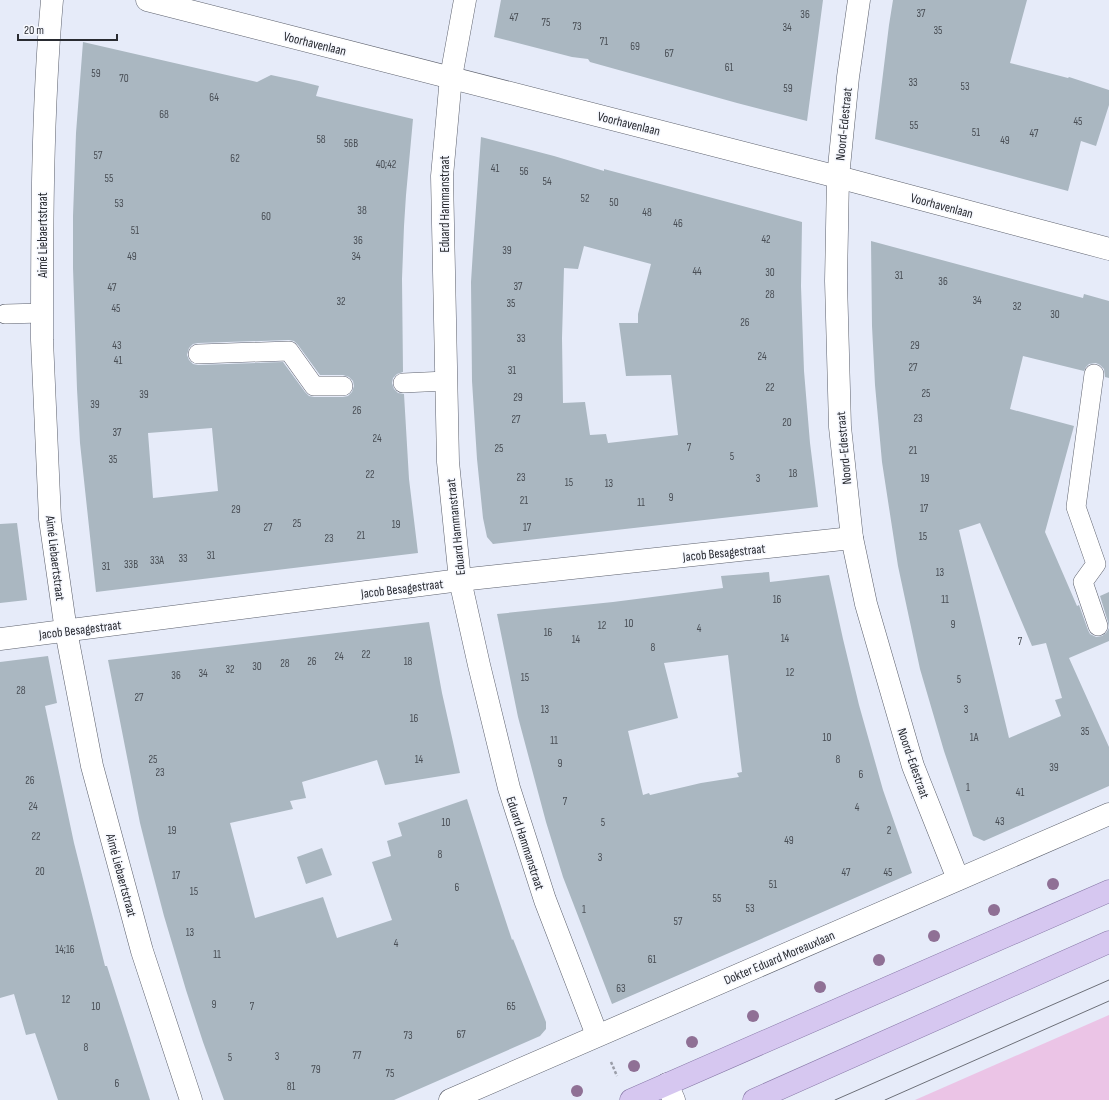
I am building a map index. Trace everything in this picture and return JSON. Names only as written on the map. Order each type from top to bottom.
[{"type":"main road","points":[[631,1100],[670,1092],[1109,891]]},
{"type":"main road","points":[[754,1100],[1109,942]]},
{"type":"street","name":"Aimé Liebaertstraat","points":[[52,0],[48,43],[42,177],[42,340],[50,519],[66,631],[92,766],[142,951],[191,1100]]},
{"type":"street","name":"Voorhavenlaan","points":[[147,0],[838,177],[1109,249]]},
{"type":"street","name":"Eduard Hammanstraat","points":[[465,0],[451,78],[442,176],[448,462],[460,580],[509,788],[544,900],[597,1035]]},
{"type":"street","name":"Noord-Edestraat","points":[[859,0],[848,77],[838,177],[836,281],[840,427],[852,538],[866,604],[913,766],[958,880]]},
{"type":"street","name":"Jacob Besagestraat","points":[[0,639],[460,580],[852,538]]},
{"type":"street","name":"Dokter Eduard Moreauxlaan","points":[[450,1100],[1109,814]]},
{"type":"lane","points":[[5,314],[42,313]]},
{"type":"lane","points":[[198,354],[289,351],[314,386],[344,386]]},
{"type":"lane","points":[[1094,374],[1076,507],[1096,564],[1083,582],[1098,626]]},
{"type":"lane","points":[[403,383],[446,381]]},
{"type":"path","points":[[597,1035],[610,1060],[618,1080]]},
{"type":"shaded area","points":[[1109,1015],[1109,1100],[915,1100]]},
{"type":"building","points":[[501,0],[823,0],[807,121],[590,62],[588,59],[572,57],[494,37]]},
{"type":"building","points":[[893,0],[1027,0],[1010,63],[1068,78],[1069,77],[1109,90],[1109,105],[1096,146],[1081,141],[1068,191],[875,139]]},
{"type":"building","points":[[83,42],[257,82],[271,75],[299,81],[319,86],[316,96],[413,119],[404,226],[402,279],[403,372],[397,374],[393,378],[392,383],[394,389],[398,393],[404,394],[409,479],[418,553],[96,592],[80,443],[77,389],[73,268],[76,133]],"holes":[[[294,341],[298,345],[320,375],[343,375],[349,377],[353,381],[354,386],[352,392],[348,396],[343,397],[309,396],[283,362],[198,365],[193,364],[187,355],[189,348],[193,344],[198,343]],[[212,428],[218,491],[153,498],[148,433]]]},
{"type":"building","points":[[481,137],[604,171],[604,169],[802,222],[801,286],[804,371],[810,443],[818,507],[493,544],[487,537],[483,518],[477,459],[472,381],[471,282]],"holes":[[[584,246],[651,264],[638,314],[638,323],[619,323],[626,376],[671,375],[678,435],[608,443],[606,434],[590,435],[585,402],[563,403],[562,338],[564,268],[578,269]]]},
{"type":"building","points":[[871,241],[1083,298],[1084,294],[1109,301],[1109,378],[1105,377],[1104,369],[1096,363],[1089,364],[1084,371],[1023,356],[1010,409],[1074,426],[1045,532],[1077,606],[1079,605],[1090,634],[1096,637],[1102,636],[1109,628],[1109,641],[1069,658],[1109,747],[1109,786],[984,841],[973,836],[944,751],[920,669],[898,566],[882,462],[875,385],[872,326]],"holes":[[[980,523],[1032,646],[1046,643],[1062,698],[1055,700],[1061,716],[1009,738],[959,530]]]},
{"type":"building","points":[[17,523],[27,600],[0,603],[0,524]]},
{"type":"building","points":[[769,572],[770,582],[829,575],[859,705],[883,790],[912,873],[612,1004],[563,877],[546,822],[518,717],[497,614],[613,602],[723,588],[721,576]],"holes":[[[728,655],[742,772],[737,773],[739,777],[701,783],[650,795],[649,793],[643,795],[628,731],[678,718],[664,663]]]},
{"type":"building","points":[[1109,592],[1109,628],[1100,596]]},
{"type":"building","points":[[429,622],[442,693],[460,773],[385,785],[377,760],[302,782],[306,798],[290,801],[293,809],[230,823],[255,918],[323,897],[337,938],[392,920],[372,862],[391,856],[387,841],[402,836],[398,823],[467,799],[512,940],[513,939],[546,1022],[546,1029],[540,1036],[394,1100],[224,1100],[186,990],[164,916],[140,823],[108,660]]},
{"type":"building","points":[[48,656],[57,703],[45,706],[74,843],[105,966],[107,966],[150,1100],[58,1100],[35,1033],[26,1035],[14,994],[0,998],[0,662]]},
{"type":"building","points":[[322,848],[332,875],[306,884],[297,857]]},
{"type":"tram line","points":[[835,1100],[1109,980]]},
{"type":"tram line","points":[[885,1100],[1109,1001]]}]
